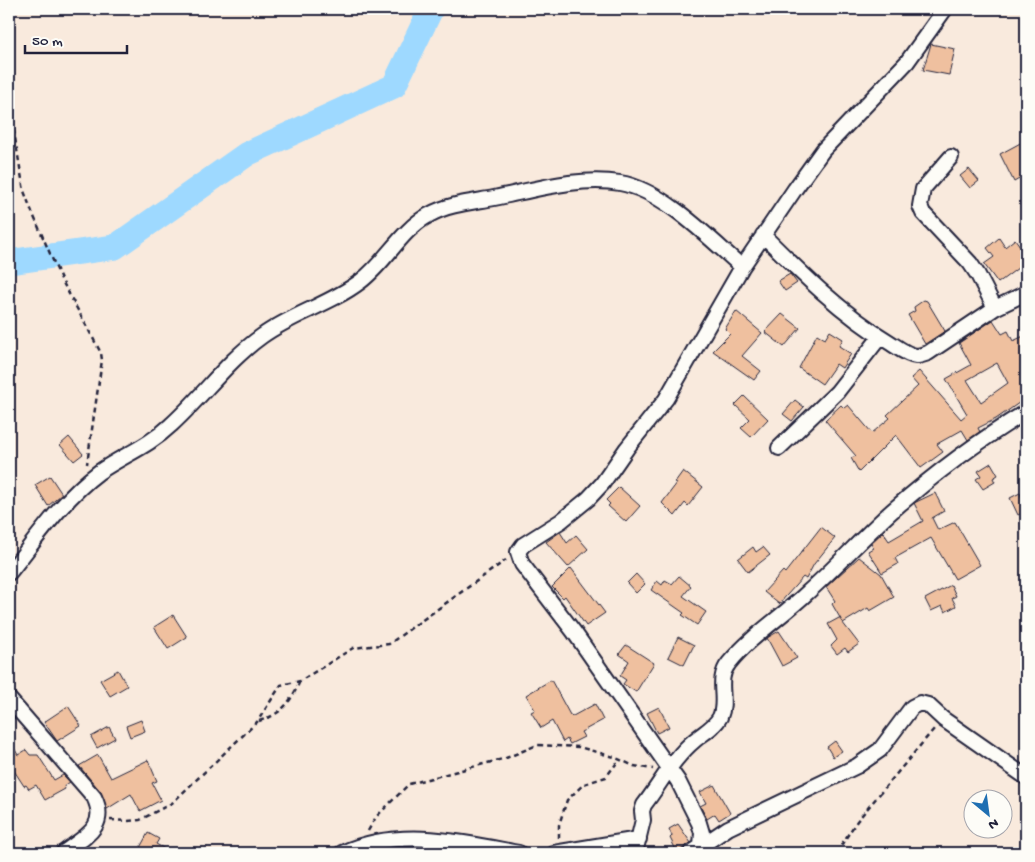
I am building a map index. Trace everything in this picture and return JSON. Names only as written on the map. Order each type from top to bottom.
[{"type":"street","points":[[696,849],[702,833],[694,808],[574,632],[522,564],[518,552],[523,545],[588,499],[602,484],[627,448],[666,399],[742,267],[823,150],[907,62],[945,9]]},
{"type":"street","points":[[951,157],[924,190],[920,206],[923,213],[970,263],[978,274],[995,308]]},
{"type":"street","points":[[9,573],[52,519],[84,484],[120,458],[155,440],[261,336],[361,281],[382,262],[414,225],[443,208],[561,185],[598,181],[620,183],[634,187],[661,202],[691,224],[742,267]]},
{"type":"street","points":[[763,235],[816,287],[880,337],[917,356],[928,353],[995,308],[1026,293]]},
{"type":"street","points":[[778,448],[837,392],[880,337]]},
{"type":"street","points":[[635,853],[643,820],[642,808],[667,769],[684,750],[719,718],[722,704],[722,676],[730,661],[754,636],[782,616],[810,591],[893,510],[938,474],[1026,412]]},
{"type":"street","points":[[9,699],[94,798],[100,809],[100,818],[97,825],[63,853]]},
{"type":"street","points":[[696,849],[746,819],[857,766],[880,750],[912,707],[920,703],[928,705],[943,719],[1026,777]]},
{"type":"street","points":[[342,853],[361,845],[410,837],[520,853]]},
{"type":"street","points":[[557,853],[639,839]]},
{"type":"path","points":[[9,103],[20,173],[32,212],[61,279],[101,353],[84,484]]},
{"type":"path","points":[[100,818],[128,822],[140,820],[172,803],[187,791],[228,748],[257,722],[281,685],[300,681],[353,648],[382,646],[400,638],[518,552]]},
{"type":"path","points":[[257,722],[272,717],[286,707],[300,681]]},
{"type":"path","points":[[836,853],[857,821],[943,719]]},
{"type":"path","points":[[361,845],[376,817],[405,787],[418,781],[470,769],[506,758],[536,745],[579,747],[644,768],[667,769]]},
{"type":"path","points":[[557,853],[559,825],[568,800],[584,784],[606,777],[619,760]]},
{"type":"building","points":[[931,44],[955,49],[949,75],[923,70]]},
{"type":"building","points":[[1026,140],[1026,175],[1014,182],[1000,154]]},
{"type":"building","points":[[969,169],[979,181],[970,188],[960,176]]},
{"type":"building","points":[[999,238],[1005,247],[1015,239],[1020,246],[1026,241],[1026,262],[998,283],[984,264],[994,257],[987,248]]},
{"type":"building","points":[[790,274],[797,283],[785,291],[778,281]]},
{"type":"building","points":[[924,300],[927,301],[945,331],[925,344],[908,315],[915,311],[914,307]]},
{"type":"building","points":[[736,311],[762,333],[742,356],[761,371],[754,380],[713,351],[730,334],[725,329]]},
{"type":"building","points":[[782,314],[800,328],[784,347],[765,332]]},
{"type":"building","points":[[993,320],[1002,334],[1008,331],[1013,341],[1026,335],[1026,398],[996,419],[978,428],[980,432],[968,440],[962,430],[937,444],[943,452],[921,468],[896,435],[859,472],[851,458],[856,456],[825,420],[841,405],[844,408],[848,405],[872,433],[890,418],[887,415],[918,386],[911,378],[919,371],[961,419],[967,414],[946,379],[971,365],[959,343]],"holes":[[[997,363],[1008,383],[981,402],[967,380]]]},
{"type":"building","points":[[830,331],[843,339],[839,346],[851,354],[842,368],[836,364],[822,384],[799,368],[817,334],[825,339]]},
{"type":"building","points":[[744,396],[768,419],[751,437],[741,428],[750,419],[735,405]]},
{"type":"building","points":[[795,400],[804,407],[792,421],[783,414]]},
{"type":"building","points":[[69,437],[83,454],[74,461],[60,445]]},
{"type":"building","points":[[991,463],[998,475],[993,478],[995,482],[983,489],[976,479],[981,476],[978,471]]},
{"type":"building","points":[[683,471],[703,487],[688,506],[685,503],[675,516],[662,503],[677,483],[675,482]]},
{"type":"building","points":[[50,476],[62,494],[48,506],[35,485]]},
{"type":"building","points":[[619,487],[640,506],[626,522],[608,506],[610,504],[606,500]]},
{"type":"building","points":[[935,493],[944,511],[932,518],[938,530],[955,522],[980,565],[955,579],[931,538],[895,558],[898,564],[882,573],[868,551],[873,548],[871,543],[883,532],[889,541],[923,521],[914,503]]},
{"type":"building","points":[[1020,493],[1026,511],[1018,515],[1010,498]]},
{"type":"building","points":[[821,527],[835,538],[814,564],[806,579],[803,577],[779,604],[764,592],[783,571],[785,573]]},
{"type":"building","points":[[560,532],[567,543],[576,535],[588,549],[568,567],[546,542]]},
{"type":"building","points":[[753,547],[756,552],[763,547],[770,555],[748,572],[738,559]]},
{"type":"building","points":[[859,557],[881,574],[894,597],[870,611],[868,608],[843,623],[832,604],[835,601],[826,587]]},
{"type":"building","points":[[571,568],[605,613],[586,626],[565,596],[563,598],[552,587]]},
{"type":"building","points":[[636,574],[645,584],[636,593],[627,583]]},
{"type":"building","points":[[679,576],[691,586],[683,596],[706,612],[697,625],[682,615],[684,613],[651,590],[657,581],[662,585],[665,580],[672,584]]},
{"type":"building","points":[[951,585],[956,596],[952,598],[956,606],[945,612],[942,606],[931,611],[925,599]]},
{"type":"building","points":[[173,615],[187,637],[168,649],[154,627]]},
{"type":"building","points":[[839,618],[859,644],[848,652],[845,648],[837,654],[831,646],[837,640],[828,624]]},
{"type":"building","points":[[779,631],[797,658],[782,666],[767,638]]},
{"type":"building","points":[[678,637],[694,645],[684,665],[668,657]]},
{"type":"building","points":[[626,645],[654,663],[636,692],[623,684],[626,680],[620,676],[629,661],[619,654]]},
{"type":"building","points":[[118,670],[127,686],[110,696],[100,680]]},
{"type":"building","points":[[551,680],[570,715],[573,716],[595,704],[603,720],[581,732],[584,737],[570,744],[567,739],[563,742],[552,721],[541,728],[531,712],[535,710],[526,695]]},
{"type":"building","points":[[68,706],[81,726],[57,741],[44,722]]},
{"type":"building","points":[[659,707],[669,727],[657,733],[647,713]]},
{"type":"building","points":[[141,720],[145,731],[130,737],[126,726]]},
{"type":"building","points":[[109,727],[115,738],[97,748],[91,737]]},
{"type":"building","points":[[9,739],[18,755],[26,750],[30,755],[38,755],[54,780],[63,775],[70,782],[64,786],[65,789],[45,800],[36,785],[29,789],[26,785],[24,786],[9,763]]},
{"type":"building","points":[[835,741],[842,751],[833,757],[827,747]]},
{"type":"building","points":[[98,755],[111,778],[148,760],[157,781],[152,783],[161,800],[140,811],[131,794],[107,809],[101,792],[79,766]]},
{"type":"building","points":[[714,785],[730,813],[719,820],[715,814],[707,819],[700,806],[706,803],[700,792]]},
{"type":"building","points":[[678,824],[691,843],[677,852],[670,838],[672,836],[669,829]]},
{"type":"building","points":[[148,833],[159,839],[156,844],[172,853],[137,853]]},
{"type":"waterway","points":[[9,262],[115,247],[247,154],[394,86],[431,9]]}]
